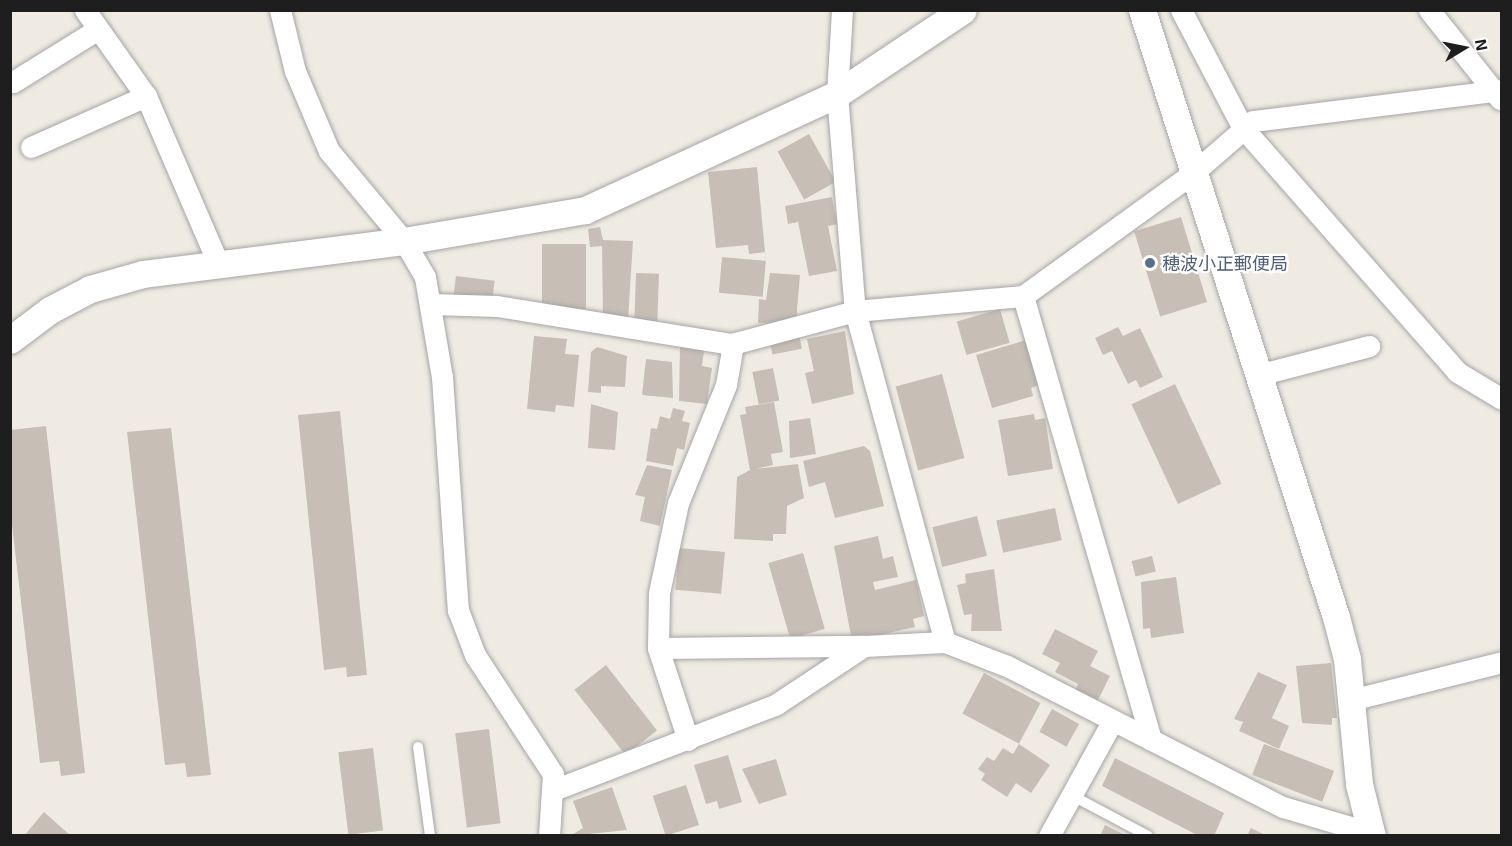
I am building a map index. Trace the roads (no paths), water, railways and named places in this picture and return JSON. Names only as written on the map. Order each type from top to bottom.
[{"type":"street","points":[[85,10],[146,96],[217,261]]},
{"type":"street","points":[[280,10],[295,71],[328,151],[404,241],[425,277],[442,377],[458,610],[476,655],[548,762],[556,789],[549,836]]},
{"type":"street","points":[[842,10],[837,94],[855,311],[945,642]]},
{"type":"street","points":[[10,340],[50,310],[90,289],[217,261],[404,241],[585,210],[837,94],[963,10]]},
{"type":"street","points":[[1142,10],[1336,617],[1351,700],[1359,784],[1372,834]]},
{"type":"street","points":[[1180,10],[1243,128],[1457,372],[1502,399]]},
{"type":"street","points":[[1429,10],[1499,94]]},
{"type":"street","points":[[13,82],[98,29]]},
{"type":"street","points":[[431,304],[497,306],[734,344],[855,311],[1023,296],[1193,173],[1243,128],[1270,115],[1499,94]]},
{"type":"street","points":[[31,147],[146,96]]},
{"type":"street","points":[[1023,296],[1151,740]]},
{"type":"street","points":[[688,740],[658,648],[663,558],[678,502],[726,385],[734,344]]},
{"type":"street","points":[[1258,375],[1369,346]]},
{"type":"street","points":[[658,648],[864,646],[945,642],[1007,666],[1112,722],[1283,807],[1372,834]]},
{"type":"street","points":[[556,789],[775,705],[864,646]]},
{"type":"street","points":[[1351,700],[1502,662]]},
{"type":"street","points":[[1049,836],[1112,722]]},
{"type":"lane","points":[[418,747],[430,836]]},
{"type":"lane","points":[[1071,795],[1148,836]]},
{"type":"place","name":"穂波小正郵便局","points":[[1150,263]]}]
